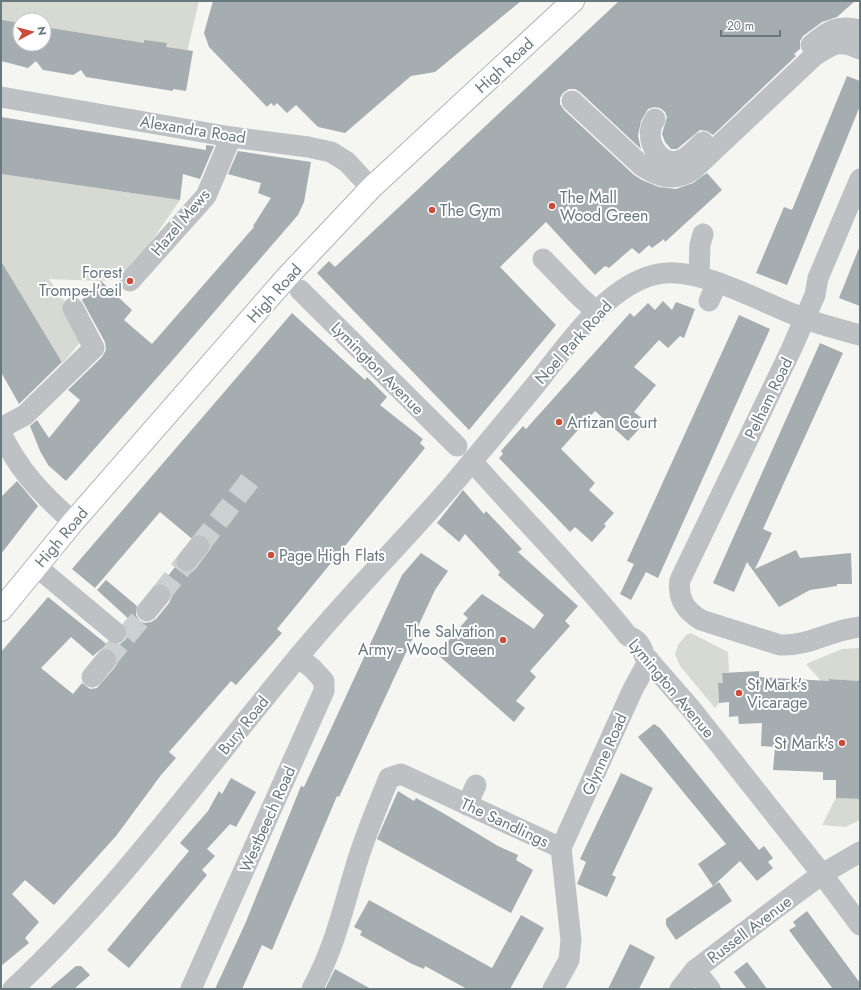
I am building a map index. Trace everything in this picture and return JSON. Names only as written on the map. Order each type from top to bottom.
[{"type":"main road","name":"High Road","points":[[1,610],[73,522],[287,277],[371,188],[573,1]]},
{"type":"street","points":[[655,120],[650,129],[653,147],[656,154],[664,160],[674,162],[681,160],[689,155],[776,73],[825,34],[837,28],[848,27],[860,30]]},
{"type":"street","points":[[572,101],[642,166],[654,174],[666,178],[676,178],[686,175],[694,169],[813,57],[832,45],[842,43],[860,50]]},
{"type":"street","name":"Alexandra Road","points":[[1,97],[231,137],[308,146],[331,152],[347,162],[371,188]]},
{"type":"street","name":"Hazel Mews","points":[[130,280],[206,196],[220,167],[231,137]]},
{"type":"street","name":"Pelham Road","points":[[860,179],[818,278],[815,295],[791,350],[680,580],[680,596],[690,614],[701,620],[780,645],[793,645],[811,642],[833,632],[860,627]]},
{"type":"street","points":[[703,234],[700,245],[708,286]]},
{"type":"street","points":[[543,259],[580,297],[597,312]]},
{"type":"street","name":"Noel Park Road","points":[[472,461],[597,312],[608,301],[633,283],[658,274],[678,273],[708,286],[804,319],[860,336]]},
{"type":"street","name":"Lymington Avenue","points":[[300,290],[458,446]]},
{"type":"street","points":[[73,522],[41,493],[22,470],[2,437],[94,348],[74,308]]},
{"type":"street","name":"Lymington Avenue","points":[[472,461],[539,537],[591,590],[628,636],[634,638],[649,660],[692,710],[822,874],[860,925]]},
{"type":"street","name":"Bury Road","points":[[13,989],[45,959],[123,874],[298,657],[472,461]]},
{"type":"street","points":[[37,567],[116,633]]},
{"type":"street","points":[[147,611],[160,595]]},
{"type":"street","name":"Westbeech Road","points":[[191,989],[324,691],[324,681],[312,668],[298,657]]},
{"type":"street","points":[[92,676],[106,660]]},
{"type":"street","name":"Glynne Road","points":[[561,848],[632,689],[649,660]]},
{"type":"street","name":"The Sandlings","points":[[312,989],[323,969],[342,919],[367,830],[389,778],[401,774],[561,848],[571,940],[569,960],[553,989]]},
{"type":"street","points":[[467,805],[476,786]]},
{"type":"street","name":"Russell Avenue","points":[[680,989],[695,970],[822,874],[860,852]]},
{"type":"street","points":[[695,970],[710,989]]},
{"type":"shaded area","points":[[1,1],[199,1],[187,52],[52,32],[52,12],[12,12],[12,27],[1,25]]},
{"type":"shaded area","points":[[1,174],[180,200],[126,278],[101,281],[49,279],[71,310],[82,340],[63,363],[1,261]]},
{"type":"shaded area","points":[[691,633],[728,652],[729,672],[723,673],[723,683],[718,683],[719,703],[715,708],[680,666],[675,654],[678,645],[686,635]]},
{"type":"shaded area","points":[[860,648],[860,681],[829,679],[828,689],[806,664],[842,649]]},
{"type":"shaded area","points":[[836,798],[860,799],[860,820],[845,827],[822,825]]},
{"type":"building","points":[[213,1],[521,1],[435,72],[411,76],[345,133],[318,127],[296,105],[287,113],[277,103],[274,106],[271,103],[267,107],[209,47],[204,33]]},
{"type":"building","name":"The Mall Wood Green","points":[[619,1],[855,1],[837,17],[822,22],[803,36],[800,41],[800,49],[794,54],[796,56],[713,135],[707,131],[700,130],[677,149],[671,149],[665,142],[662,134],[667,117],[665,112],[660,108],[654,107],[648,109],[641,121],[638,136],[641,149],[580,92],[575,89],[569,89],[563,93],[560,98],[560,104],[564,110],[634,175],[642,180],[659,187],[676,189],[693,183],[707,173],[722,190],[665,242],[664,239],[652,248],[649,245],[639,254],[632,248],[609,268],[605,266],[595,275],[546,222],[500,267],[556,325],[469,430],[317,273],[329,261],[335,267]]},
{"type":"building","points":[[2,20],[12,22],[12,52],[52,52],[52,28],[144,43],[144,40],[167,43],[166,47],[193,51],[186,91],[173,89],[173,91],[86,77],[81,70],[73,75],[43,70],[36,61],[28,68],[1,61]]},
{"type":"building","points":[[847,76],[860,81],[860,106],[787,285],[756,273],[784,207],[792,210]]},
{"type":"building","points":[[1,117],[206,150],[206,145],[214,146],[200,179],[183,174],[180,200],[1,174]]},
{"type":"building","points":[[238,151],[311,162],[304,202],[298,215],[66,481],[48,465],[40,451],[30,426],[37,420],[49,438],[80,400],[68,390],[102,357],[106,350],[105,342],[82,300],[101,281],[132,310],[124,320],[152,344],[254,227],[253,226],[271,198],[258,193],[261,183],[228,174]]},
{"type":"building","points":[[860,248],[860,306],[839,298]]},
{"type":"building","points":[[1,261],[62,362],[19,404],[1,372]]},
{"type":"building","name":"Artizan Court","points":[[663,301],[672,310],[676,302],[695,309],[684,338],[680,336],[668,348],[659,340],[634,367],[656,385],[634,412],[643,419],[637,426],[640,428],[628,441],[595,411],[561,449],[595,483],[589,490],[614,513],[604,524],[606,526],[592,542],[575,527],[570,532],[499,458],[503,454],[501,451],[523,426],[526,429],[630,313],[634,317],[648,303],[655,310]]},
{"type":"building","points":[[292,313],[365,380],[367,377],[387,397],[380,405],[423,439],[420,443],[425,448],[277,629],[282,633],[236,685],[231,681],[169,752],[176,758],[161,775],[116,836],[54,905],[25,880],[12,894],[39,922],[25,938],[29,943],[1,966],[1,652],[48,597],[109,646],[111,644],[120,644],[128,635],[126,627],[131,621],[97,590],[106,580],[137,606],[136,615],[140,621],[145,623],[151,622],[156,619],[172,597],[168,586],[162,583],[176,566],[180,571],[186,573],[192,572],[211,548],[210,541],[206,536],[200,534],[191,538],[160,512],[95,588],[72,569]],"holes":[[[71,637],[93,656],[101,649],[108,648],[117,655],[118,662],[97,688],[90,689],[82,683],[73,694],[41,668]]]},
{"type":"building","points":[[739,315],[770,329],[658,578],[646,572],[631,600],[620,594],[634,564],[627,561]]},
{"type":"building","points":[[820,343],[843,353],[763,529],[772,533],[755,569],[796,550],[800,558],[851,553],[852,584],[837,584],[837,586],[810,590],[779,607],[747,562],[734,592],[713,583]]},
{"type":"building","points":[[17,481],[38,506],[1,554],[1,497]]},
{"type":"building","name":"The Salvation Army - Wood Green","points":[[463,490],[484,514],[486,511],[522,549],[518,552],[578,606],[565,621],[570,626],[530,671],[536,677],[516,701],[525,708],[514,722],[437,654],[468,618],[463,614],[482,594],[534,629],[544,615],[498,575],[500,572],[465,534],[459,542],[437,523]]},
{"type":"building","points":[[421,553],[448,571],[435,590],[339,797],[337,796],[272,950],[262,945],[242,989],[215,989],[245,924],[301,786],[304,787],[402,575]]},
{"type":"building","points":[[759,671],[759,677],[829,681],[829,679],[860,681],[860,799],[836,798],[836,780],[823,780],[823,772],[773,770],[775,747],[761,746],[762,723],[739,724],[738,716],[729,717],[729,702],[719,703],[718,683],[723,683],[722,673]]},
{"type":"building","points":[[654,724],[660,728],[759,850],[764,846],[773,858],[768,862],[773,868],[757,881],[740,861],[713,886],[698,864],[726,844],[638,737]]},
{"type":"building","points":[[621,773],[653,788],[612,875],[616,877],[607,897],[577,884],[586,862],[580,859]]},
{"type":"building","points":[[231,778],[256,792],[236,827],[230,824],[207,849],[215,856],[202,870],[207,875],[129,968],[107,950],[189,851],[180,843],[208,811],[219,791],[222,794]]},
{"type":"building","points":[[398,791],[414,801],[416,798],[498,846],[518,855],[516,860],[533,870],[511,913],[377,839]]},
{"type":"building","points":[[719,882],[732,901],[676,940],[666,925],[666,919]]},
{"type":"building","points":[[369,900],[492,968],[521,915],[544,928],[510,989],[467,989],[425,966],[424,969],[412,964],[360,935],[362,931],[354,927]]},
{"type":"building","points":[[807,911],[860,983],[860,989],[833,989],[789,930],[796,926],[793,922]]},
{"type":"building","points":[[630,944],[655,957],[639,989],[608,989]]},
{"type":"building","points":[[747,962],[767,989],[747,989],[734,972]]},
{"type":"building","points":[[76,966],[81,966],[90,975],[74,989],[49,989]]},
{"type":"building","points":[[335,969],[371,989],[325,989]]},
{"type":"tunnel","points":[[199,546],[250,480]]},
{"type":"tunnel","points":[[160,595],[187,561]]},
{"type":"tunnel","points":[[106,660],[147,611]]},
{"type":"place","name":"The Mall Wood Green","points":[[552,206]]},
{"type":"place","name":"The Gym","points":[[432,210]]},
{"type":"place","name":"Forest Trompe-l'œil","points":[[130,281]]},
{"type":"place","name":"Artizan Court","points":[[559,422]]},
{"type":"place","name":"Page High Flats","points":[[271,555]]},
{"type":"place","name":"The Salvation Army - Wood Green","points":[[503,640]]},
{"type":"place","name":"St Mark's Vicarage","points":[[739,693]]},
{"type":"place","name":"St Mark's","points":[[842,743]]}]
